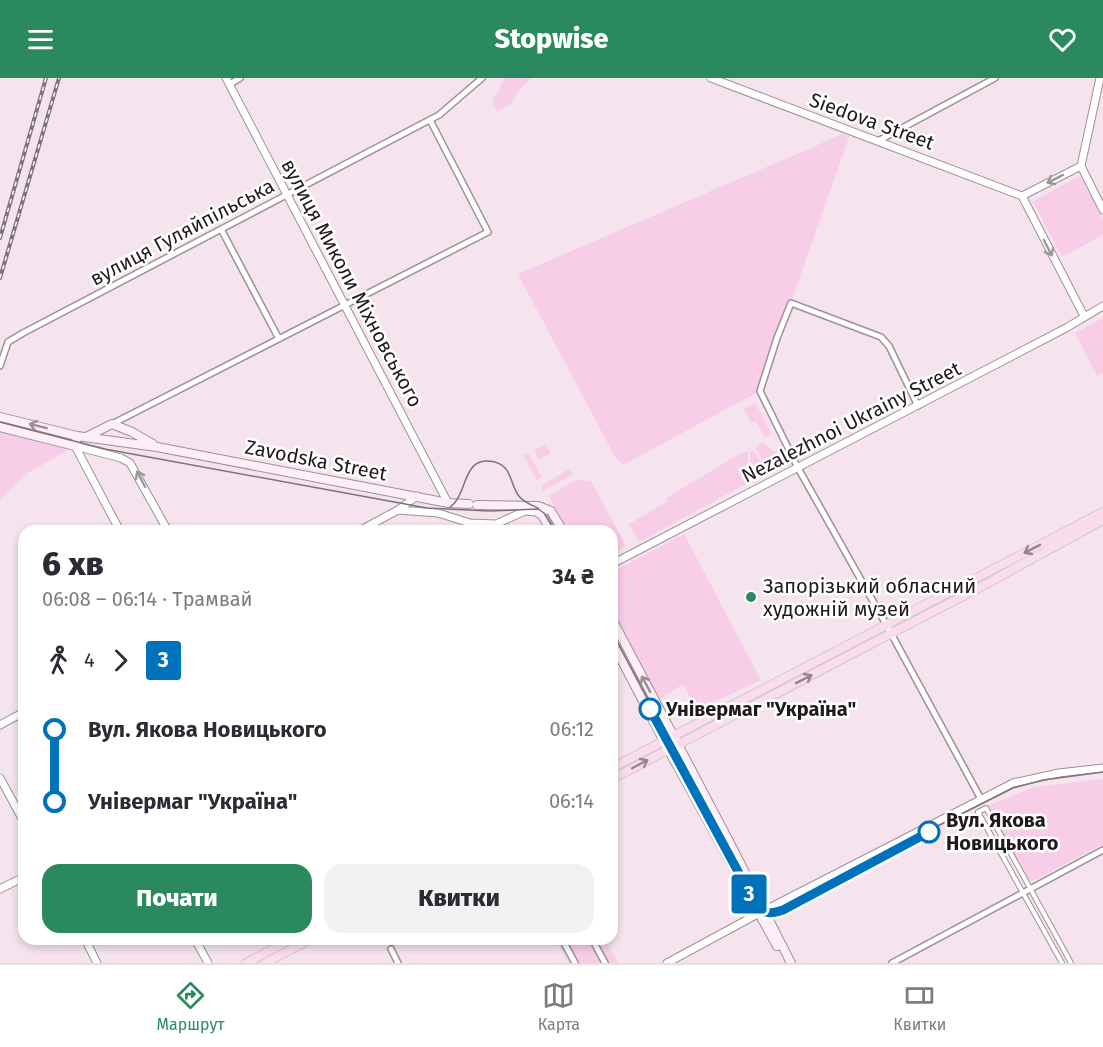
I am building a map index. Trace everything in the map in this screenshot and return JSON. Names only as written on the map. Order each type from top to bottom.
[{"type":"main road","name":"Zavodska Street","points":[[0,417],[77,436],[157,447],[448,503],[551,511],[559,525]]},
{"type":"main road","name":"Zavodska Street","points":[[112,424],[132,432],[157,447]]},
{"type":"main road","points":[[86,437],[112,424]]},
{"type":"main road","points":[[0,427],[75,446],[77,436]]},
{"type":"main road","points":[[538,509],[548,525]]},
{"type":"main road","points":[[889,630],[1103,512]]},
{"type":"main road","points":[[618,775],[675,740],[1103,520]]},
{"type":"main road","points":[[618,631],[786,963]]},
{"type":"main road","points":[[618,653],[666,745],[791,963]]},
{"type":"main road","points":[[618,765],[666,745]]},
{"type":"main road","points":[[246,963],[280,945]]},
{"type":"main road","points":[[265,963],[300,945]]},
{"type":"street","points":[[228,81],[240,78]]},
{"type":"street","name":"вулиця Гуляйпільська","points":[[0,366],[8,342],[23,333],[439,115],[482,78]]},
{"type":"street","name":"Siedova Street","points":[[711,78],[1022,196]]},
{"type":"street","points":[[878,141],[995,78]]},
{"type":"street","points":[[1100,78],[1081,166],[1103,210]]},
{"type":"street","name":"вулиця Миколи Міхновського","points":[[228,81],[448,503]]},
{"type":"street","points":[[112,424],[488,231],[430,120]]},
{"type":"street","points":[[1081,166],[1022,196],[1084,316]]},
{"type":"street","points":[[221,229],[279,339]]},
{"type":"street","points":[[918,406],[889,346],[881,337],[791,303],[759,391],[798,468],[986,808],[1062,963]]},
{"type":"street","name":"Nezalezhnoi Ukrainy Street","points":[[618,561],[918,406],[1103,306]]},
{"type":"street","points":[[75,446],[117,525]]},
{"type":"street","points":[[75,446],[121,458],[130,463],[165,525]]},
{"type":"street","points":[[370,525],[398,510],[417,496]]},
{"type":"street","points":[[398,510],[438,513],[470,523],[496,524],[525,510],[538,509]]},
{"type":"street","points":[[0,725],[18,715]]},
{"type":"street","points":[[667,963],[1013,783],[1059,773],[1103,768]]},
{"type":"street","points":[[0,778],[18,811]]},
{"type":"street","points":[[973,803],[1071,963]]},
{"type":"street","points":[[978,812],[986,808]]},
{"type":"street","points":[[892,963],[1103,850]]},
{"type":"street","points":[[0,889],[18,880]]},
{"type":"street","points":[[88,945],[97,963]]},
{"type":"street","points":[[198,945],[208,963]]},
{"type":"street","points":[[565,945],[575,963]]},
{"type":"street","points":[[595,945],[605,963]]},
{"type":"street","points":[[391,949],[398,963]]},
{"type":"shaded area","points":[[504,78],[531,78],[519,90],[512,103],[497,112],[492,98],[497,95]]},
{"type":"shaded area","points":[[843,134],[849,137],[760,391],[623,465],[615,457],[518,274]]},
{"type":"shaded area","points":[[1080,176],[1103,219],[1103,235],[1062,257],[1033,201]]},
{"type":"shaded area","points":[[1103,318],[1103,373],[1097,376],[1075,333]]},
{"type":"shaded area","points":[[755,402],[772,434],[765,438],[756,421],[751,423],[744,410]]},
{"type":"shaded area","points":[[0,427],[75,446],[28,473],[0,500]]},
{"type":"shaded area","points":[[762,442],[783,458],[784,464],[769,473],[756,448]]},
{"type":"shaded area","points":[[545,444],[551,453],[539,460],[534,451]]},
{"type":"shaded area","points":[[754,450],[767,474],[751,483],[750,451]]},
{"type":"shaded area","points":[[528,452],[542,477],[537,480],[523,455]]},
{"type":"shaded area","points":[[743,452],[748,452],[748,483],[639,542],[629,524],[668,501],[666,498]]},
{"type":"shaded area","points":[[569,469],[573,474],[543,491],[541,486]]},
{"type":"shaded area","points":[[575,480],[591,481],[615,525],[565,525],[549,496]]},
{"type":"shaded area","points":[[618,531],[626,546],[618,550]]},
{"type":"shaded area","points":[[684,534],[761,680],[697,710],[683,684],[658,701],[618,624],[618,569]]},
{"type":"shaded area","points":[[883,640],[884,642],[741,719],[739,715]]},
{"type":"shaded area","points":[[1103,779],[1103,844],[1029,883],[987,806],[1035,787]]},
{"type":"shaded area","points":[[558,945],[608,945],[618,963],[568,963]]},
{"type":"tram line","points":[[0,422],[105,449],[427,508],[489,511],[538,509],[544,513],[551,525]]},
{"type":"tram line","points":[[450,507],[456,501],[471,469],[484,461],[501,464],[508,471],[520,497],[538,508]]},
{"type":"tram line","points":[[618,643],[753,895],[760,905],[768,910],[789,906],[882,854],[1013,788],[1043,780],[1103,772]]},
{"type":"tram line","name":"3","points":[[650,709],[762,912],[772,914],[783,910],[929,832]]},
{"type":"railway","points":[[0,238],[46,78]]},
{"type":"railway","points":[[0,278],[59,78]]},
{"type":"place","name":"Запорізький обласний художній музей","points":[[751,597]]},
{"type":"place","name":"Універмаг \"Україна\"","points":[[650,709]]},
{"type":"place","name":"Вул. Якова Новицького","points":[[929,832]]}]
